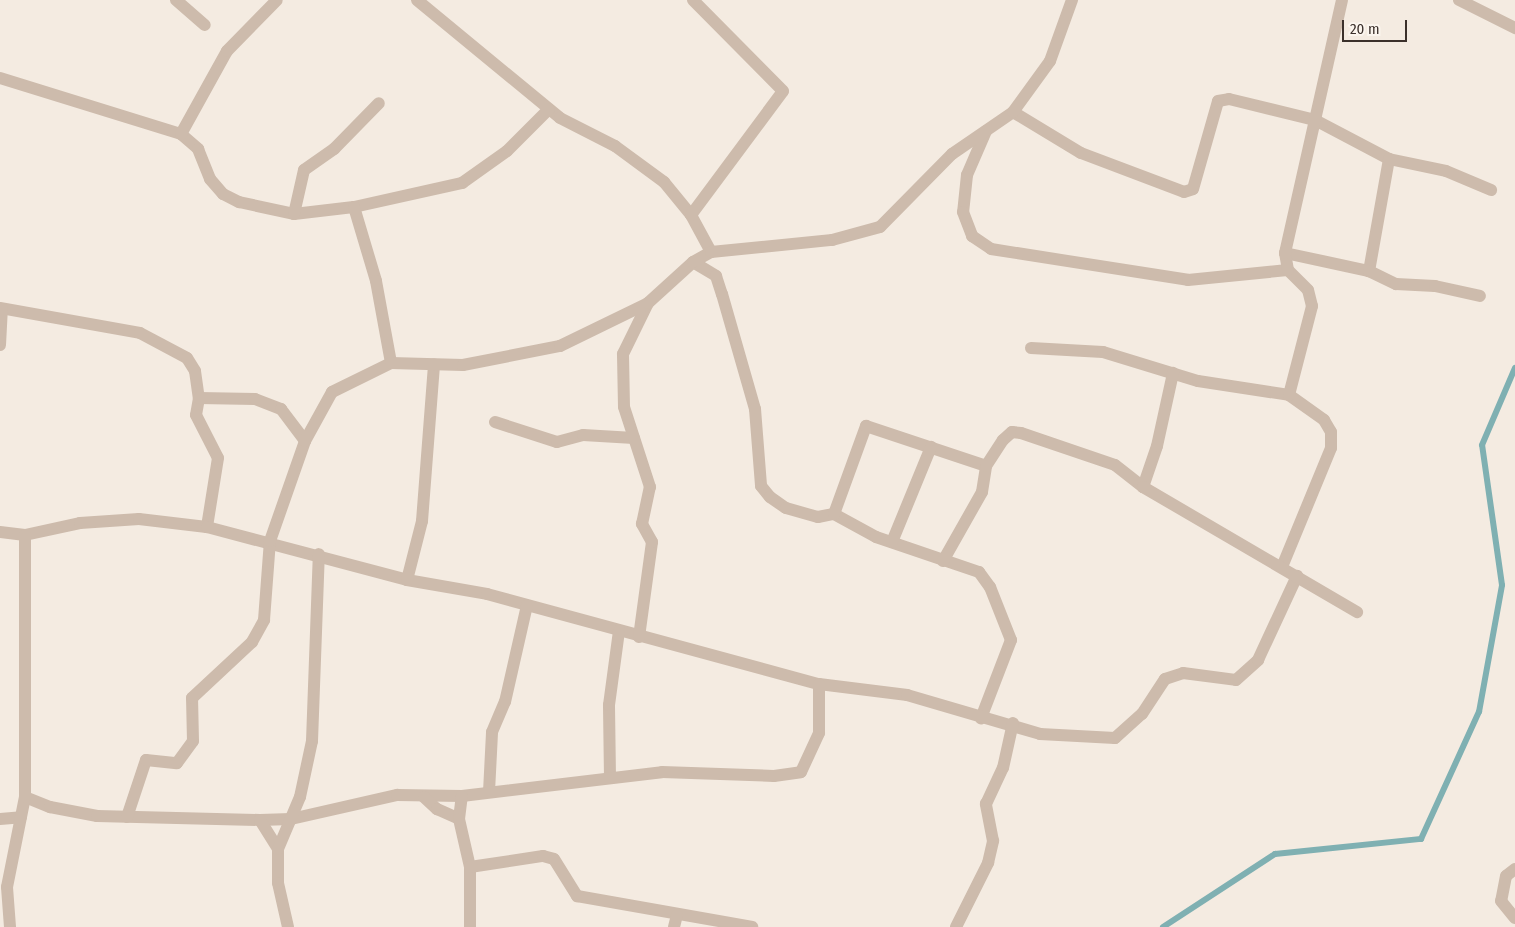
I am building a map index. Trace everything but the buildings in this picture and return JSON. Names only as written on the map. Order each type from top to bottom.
[{"type":"street","points":[[176,0],[205,25]]},
{"type":"street","points":[[181,134],[227,51],[277,0]]},
{"type":"street","points":[[417,0],[549,109],[615,146],[664,182],[691,215],[711,252]]},
{"type":"street","points":[[427,0],[432,14]]},
{"type":"street","points":[[691,215],[783,90],[693,0]]},
{"type":"street","points":[[127,817],[146,760],[177,763],[193,741],[192,698],[252,642],[264,620],[270,541],[305,441],[332,392],[390,363],[463,365],[560,346],[648,303],[693,262],[711,252],[832,240],[880,227],[952,154],[1013,112],[1050,62],[1072,0]]},
{"type":"street","points":[[1289,395],[1312,306],[1308,290],[1288,270],[1286,253],[1342,0]]},
{"type":"street","points":[[1459,0],[1515,28]]},
{"type":"street","points":[[0,78],[181,134],[198,149],[210,179],[222,194],[239,202],[294,214],[354,207],[462,183],[507,151],[549,109]]},
{"type":"street","points":[[1013,112],[1081,153],[1184,192],[1193,189],[1212,109],[1218,101],[1229,99],[1314,120],[1389,159],[1446,171],[1491,190]]},
{"type":"street","points":[[294,214],[304,170],[334,149],[379,104]]},
{"type":"street","points":[[986,131],[967,175],[962,212],[972,236],[991,249],[1188,280],[1288,270]]},
{"type":"street","points":[[1369,271],[1389,159]]},
{"type":"street","points":[[354,207],[376,280],[390,363]]},
{"type":"street","points":[[1286,253],[1369,271],[1396,284],[1435,286],[1480,296]]},
{"type":"street","points":[[693,262],[716,276],[722,294],[755,410],[761,486],[786,508],[818,517],[834,514],[845,523],[892,542],[979,572],[990,587],[1012,640],[981,718]]},
{"type":"street","points":[[639,637],[652,542],[642,524],[650,487],[624,407],[623,354],[648,303]]},
{"type":"street","points":[[0,345],[1,308],[140,333],[187,358],[195,371],[199,398],[196,415],[218,458],[207,526]]},
{"type":"street","points":[[1031,348],[1103,352],[1173,373],[1289,395],[1324,420],[1331,432],[1331,448],[1282,567]]},
{"type":"street","points":[[407,580],[422,521],[434,364]]},
{"type":"street","points":[[1143,487],[1157,446],[1173,373]]},
{"type":"street","points":[[199,398],[256,399],[281,409],[305,441]]},
{"type":"street","points":[[495,422],[557,442],[583,435],[634,438]]},
{"type":"street","points":[[834,514],[866,426],[986,466]]},
{"type":"street","points":[[943,561],[982,492],[986,466],[1003,440],[1012,432],[1022,433],[1115,465],[1143,487],[1357,612]]},
{"type":"street","points":[[892,542],[931,447]]},
{"type":"street","points":[[0,532],[24,535],[80,523],[139,519],[207,526],[319,554],[407,580],[527,605],[639,637],[818,684],[907,695],[981,718],[1013,723],[1040,734],[1115,738],[1142,714],[1165,679],[1183,673],[1236,680],[1258,660],[1297,576]]},
{"type":"street","points":[[10,927],[7,887],[25,797],[24,535]]},
{"type":"street","points":[[288,927],[278,883],[278,849],[300,797],[312,741],[319,554]]},
{"type":"street","points":[[489,792],[492,732],[505,702],[527,605]]},
{"type":"street","points":[[610,778],[609,705],[619,631]]},
{"type":"street","points":[[25,797],[50,807],[127,817],[260,820],[291,819],[397,795],[462,796],[662,772],[774,776],[801,772],[819,734],[818,684]]},
{"type":"street","points":[[956,927],[988,864],[994,841],[986,804],[1003,768],[1013,723]]},
{"type":"street","points":[[424,796],[437,809],[459,820]]},
{"type":"street","points":[[462,796],[459,820],[470,867],[470,927]]},
{"type":"street","points":[[0,819],[21,817]]},
{"type":"street","points":[[260,820],[278,849]]},
{"type":"street","points":[[470,867],[542,856],[554,859],[577,896],[676,921],[752,927]]},
{"type":"street","points":[[1515,869],[1506,876],[1501,901],[1515,918]]},
{"type":"waterway","points":[[1163,927],[1275,854],[1421,839],[1479,712],[1502,585],[1482,445],[1515,368]]}]
